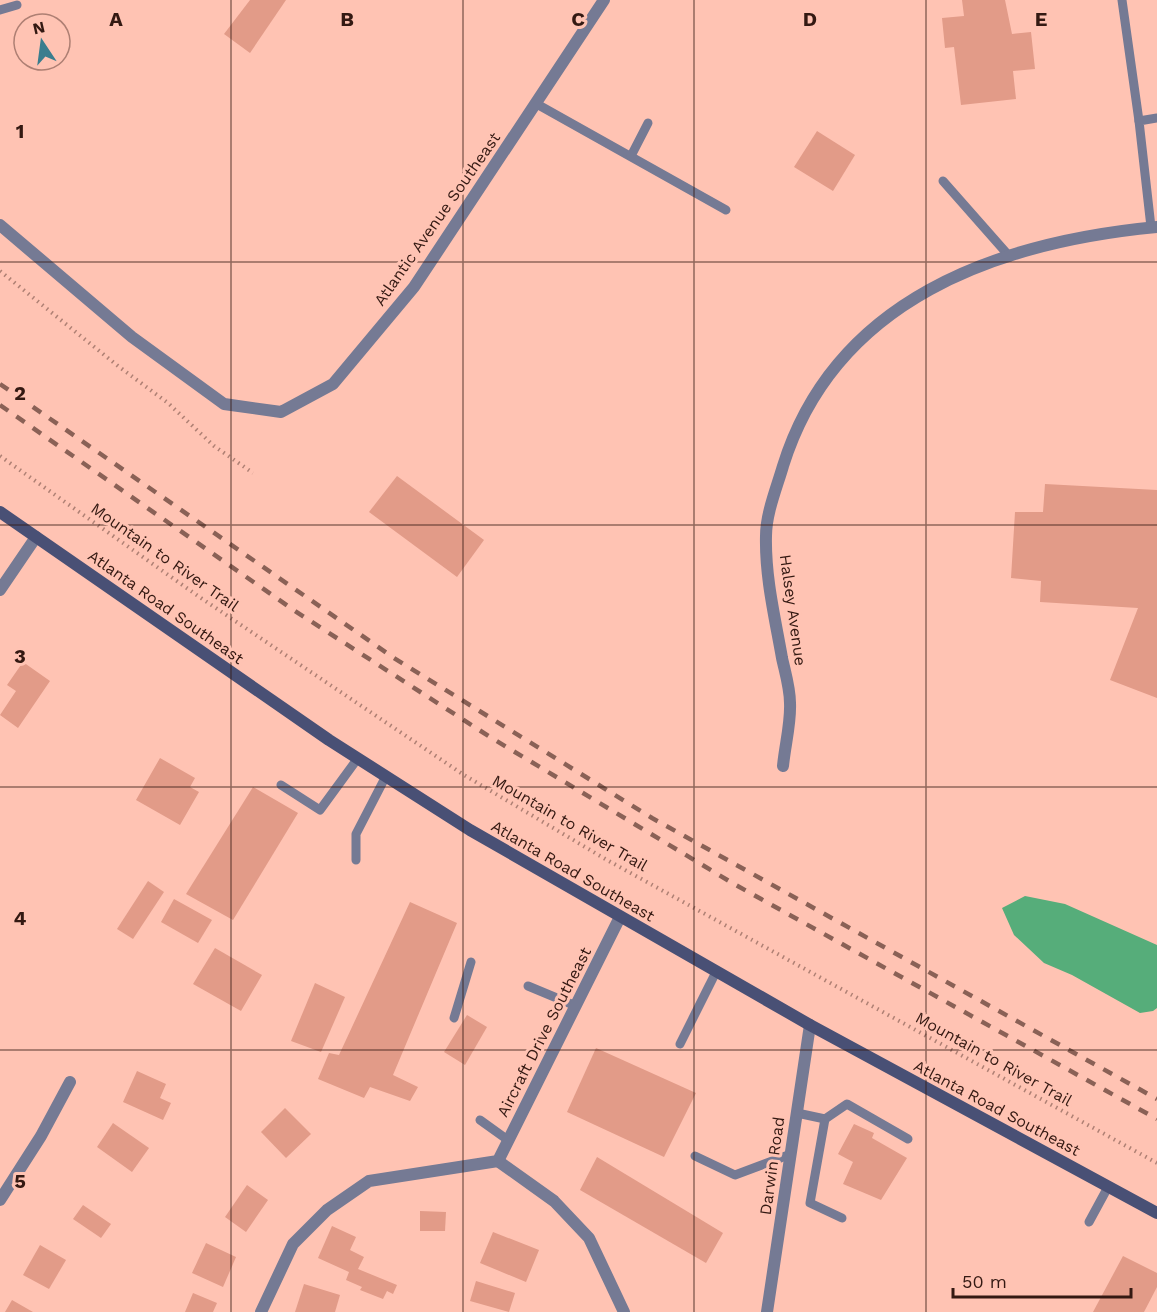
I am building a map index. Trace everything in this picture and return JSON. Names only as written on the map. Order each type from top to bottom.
[{"type":"main road","name":"Atlanta Road Southeast","points":[[0,512],[358,758],[470,830],[810,1025],[1157,1213]]},
{"type":"street","name":"Atlantic Avenue Southeast","points":[[0,225],[132,337],[224,404],[281,412],[333,384],[414,287],[604,0]]},
{"type":"street","name":"Halsey Avenue","points":[[783,766],[790,702],[771,598],[766,535],[791,441],[810,403],[833,369],[862,336],[927,290],[978,265],[1120,230],[1154,227]]},
{"type":"street","points":[[0,590],[36,537]]},
{"type":"street","name":"Aircraft Drive Southeast","points":[[498,1161],[620,917]]},
{"type":"street","name":"Darwin Road","points":[[767,1312],[810,1025]]},
{"type":"street","points":[[0,1200],[41,1136],[70,1082]]},
{"type":"street","points":[[261,1312],[293,1244],[327,1210],[369,1180],[498,1161],[554,1201],[589,1238],[624,1312]]},
{"type":"lane","points":[[1122,0],[1154,227]]},
{"type":"lane","points":[[0,10],[17,5]]},
{"type":"lane","points":[[535,103],[726,210]]},
{"type":"lane","points":[[1139,121],[1157,118]]},
{"type":"lane","points":[[630,156],[648,123]]},
{"type":"lane","points":[[943,181],[1010,257]]},
{"type":"lane","points":[[281,785],[320,810],[358,758]]},
{"type":"lane","points":[[356,860],[356,834],[386,776]]},
{"type":"lane","points":[[454,1018],[471,962]]},
{"type":"lane","points":[[680,1044],[716,972]]},
{"type":"lane","points":[[528,986],[576,1006]]},
{"type":"lane","points":[[842,1218],[810,1203],[825,1119],[847,1104],[908,1139]]},
{"type":"lane","points":[[797,1113],[825,1119]]},
{"type":"lane","points":[[480,1120],[508,1140]]},
{"type":"lane","points":[[695,1156],[735,1175],[791,1154]]},
{"type":"lane","points":[[1089,1222],[1108,1187]]},
{"type":"path","points":[[0,271],[168,403],[214,446],[253,472]]},
{"type":"path","name":"Mountain to River Trail","points":[[0,456],[198,596],[464,775],[607,860],[1157,1163]]},
{"type":"shaded area","points":[[1025,896],[1065,904],[1157,945],[1157,1008],[1140,1013],[1072,975],[1044,963],[1014,935],[1002,908]]},
{"type":"building","points":[[250,0],[286,0],[250,53],[224,34]]},
{"type":"building","points":[[962,0],[1005,0],[1012,34],[1031,32],[1035,69],[1013,71],[1016,99],[961,105],[954,47],[945,48],[942,18],[964,16]]},
{"type":"building","points":[[817,131],[855,155],[833,191],[794,167]]},
{"type":"building","points":[[397,476],[484,540],[457,577],[369,512]]},
{"type":"building","points":[[1045,484],[1157,490],[1157,698],[1110,680],[1138,608],[1040,602],[1041,581],[1011,578],[1015,512],[1043,512]]},
{"type":"building","points":[[23,662],[50,681],[18,728],[0,715],[16,691],[7,685]]},
{"type":"building","points":[[160,758],[195,778],[190,787],[199,792],[180,825],[136,800]]},
{"type":"building","points":[[253,787],[298,813],[233,920],[186,894]]},
{"type":"building","points":[[148,881],[164,892],[133,939],[117,929]]},
{"type":"building","points":[[174,899],[212,920],[198,943],[161,922]]},
{"type":"building","points":[[410,902],[457,923],[393,1075],[418,1087],[410,1101],[370,1087],[364,1098],[318,1079],[329,1053],[339,1055]]},
{"type":"building","points":[[215,948],[262,975],[241,1011],[193,984]]},
{"type":"building","points":[[315,983],[345,997],[321,1052],[291,1041]]},
{"type":"building","points":[[467,1015],[487,1027],[465,1065],[444,1052]]},
{"type":"building","points":[[596,1048],[696,1093],[664,1157],[567,1112]]},
{"type":"building","points":[[137,1071],[166,1084],[160,1098],[171,1103],[163,1120],[123,1102]]},
{"type":"building","points":[[285,1108],[311,1134],[286,1158],[261,1132]]},
{"type":"building","points":[[113,1123],[149,1148],[132,1172],[97,1147]]},
{"type":"building","points":[[854,1124],[874,1133],[872,1138],[907,1158],[881,1200],[843,1184],[853,1162],[838,1154]]},
{"type":"building","points":[[597,1157],[723,1233],[706,1263],[580,1190]]},
{"type":"building","points":[[247,1185],[268,1200],[246,1232],[225,1217]]},
{"type":"building","points":[[83,1205],[111,1224],[101,1238],[73,1219]]},
{"type":"building","points":[[420,1211],[446,1212],[445,1231],[420,1231]]},
{"type":"building","points":[[332,1226],[356,1237],[350,1250],[364,1257],[358,1269],[397,1285],[393,1294],[387,1291],[383,1299],[360,1290],[362,1287],[346,1280],[349,1272],[318,1258]]},
{"type":"building","points":[[493,1232],[539,1250],[526,1282],[480,1263]]},
{"type":"building","points":[[206,1243],[236,1257],[223,1287],[192,1273]]},
{"type":"building","points":[[40,1245],[66,1260],[49,1289],[23,1275]]},
{"type":"building","points":[[1123,1256],[1157,1273],[1157,1287],[1144,1312],[1093,1312]]},
{"type":"building","points":[[476,1281],[515,1293],[509,1312],[470,1301]]},
{"type":"building","points":[[304,1284],[340,1295],[335,1312],[295,1312]]},
{"type":"building","points":[[193,1293],[217,1303],[213,1312],[185,1312]]},
{"type":"building","points":[[12,1300],[33,1312],[5,1312]]},
{"type":"railway","points":[[0,384],[394,658],[652,818],[1157,1099]]},
{"type":"railway","points":[[0,405],[295,611],[490,737],[734,884],[1157,1119]]}]
